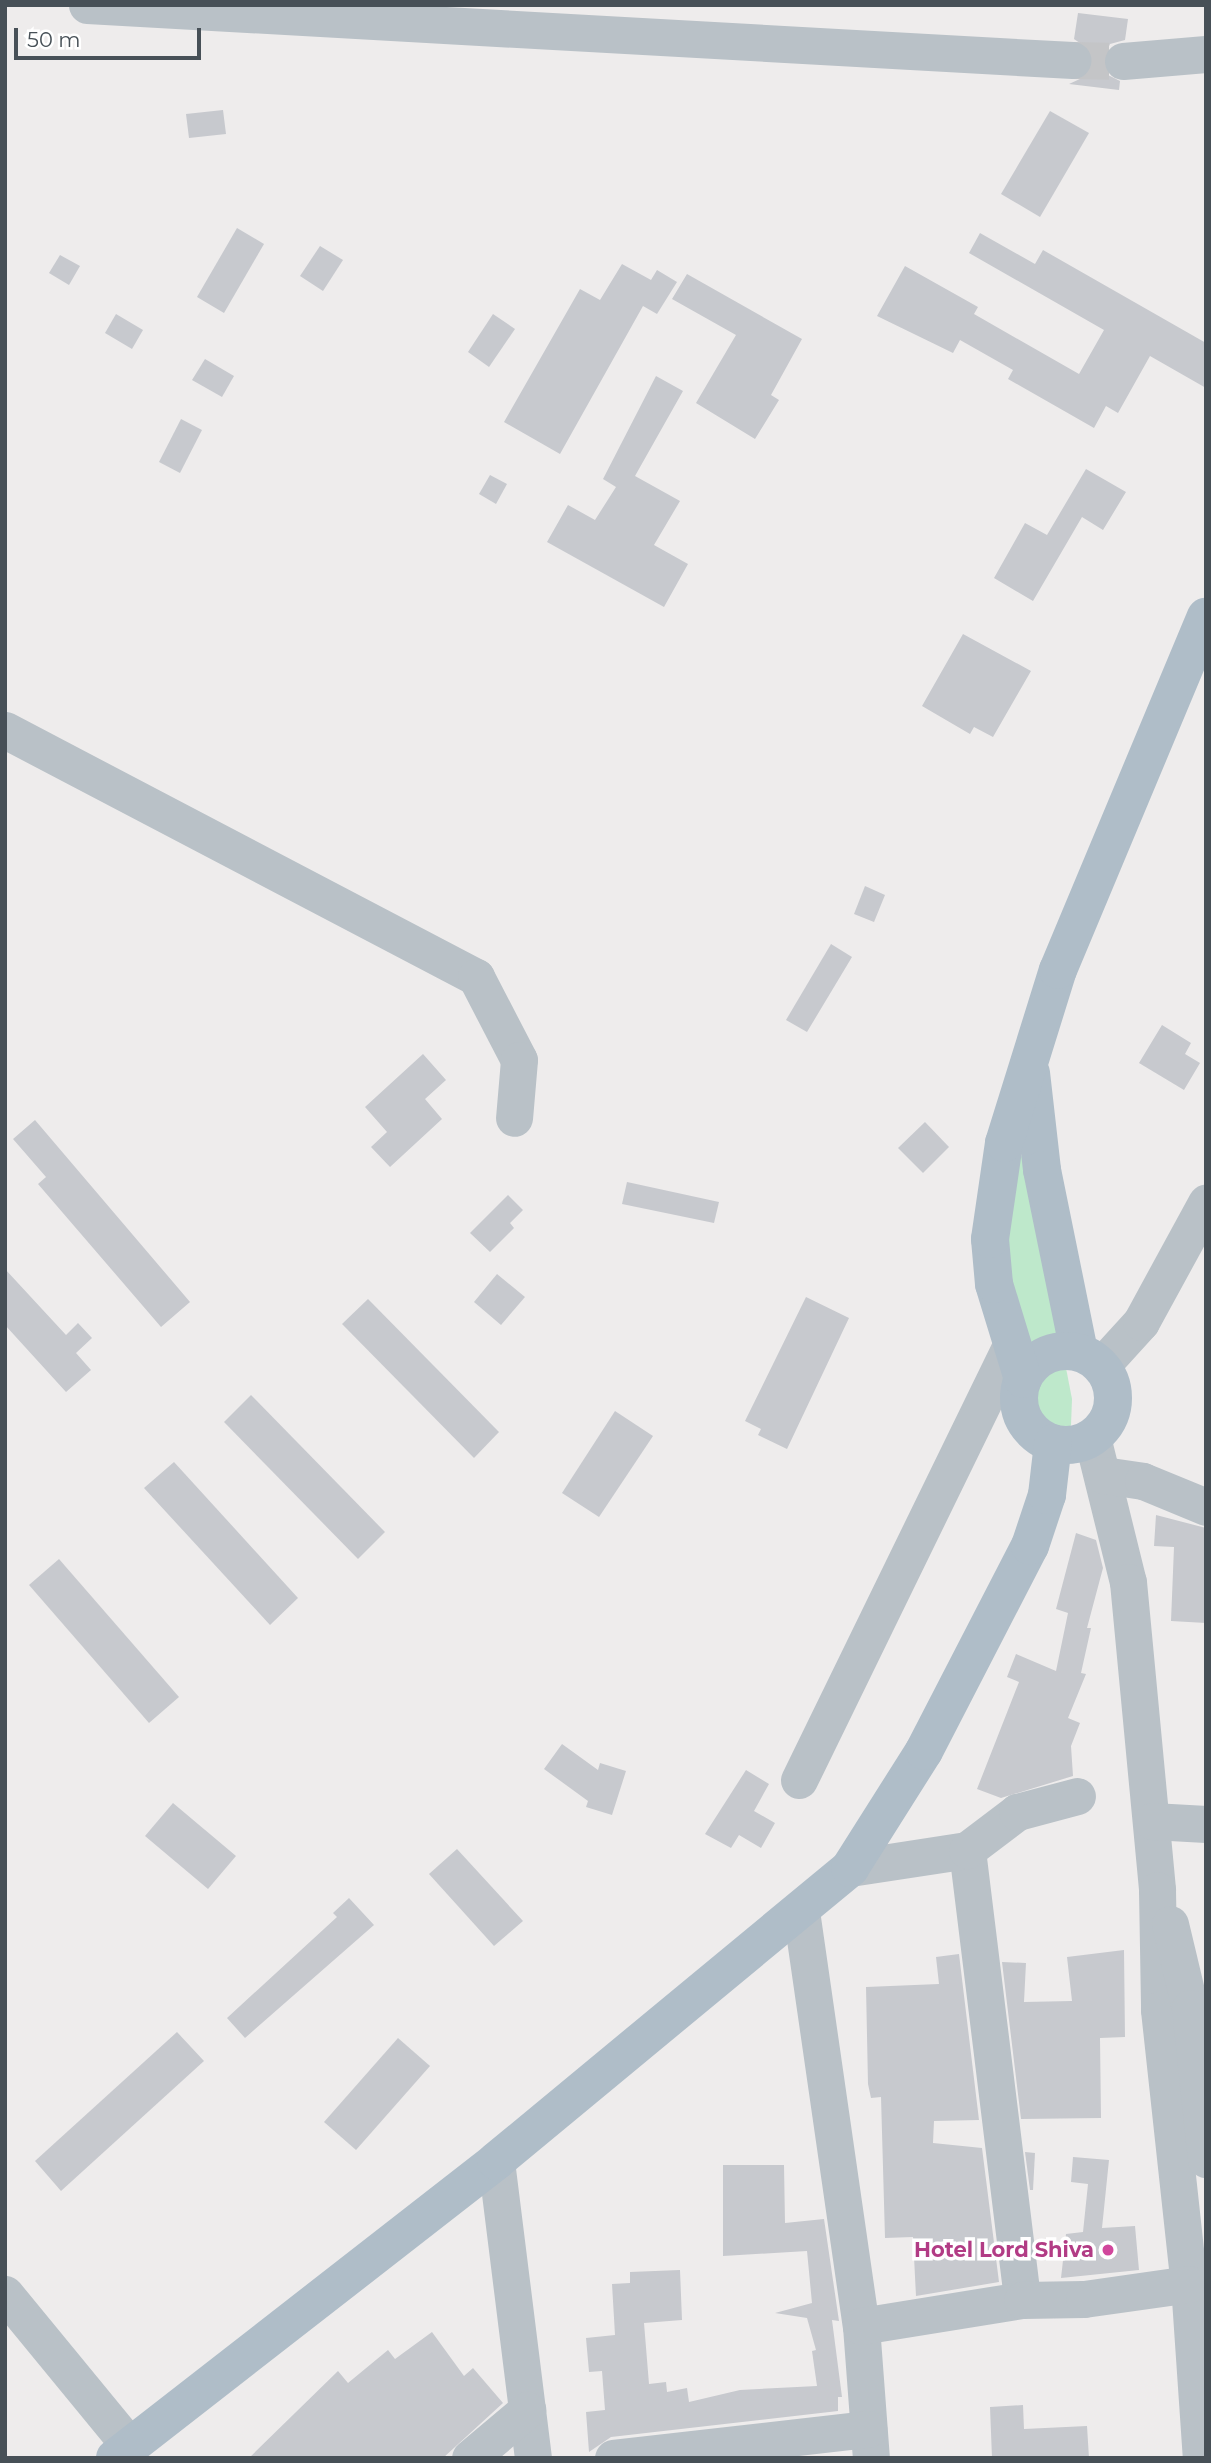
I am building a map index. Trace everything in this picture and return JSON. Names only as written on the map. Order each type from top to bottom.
[{"type":"main road","points":[[1017,1363],[1065,1350],[1090,1359],[1109,1377],[1113,1403],[1102,1428],[1080,1443],[1053,1443],[1031,1429],[1023,1418],[1019,1405],[1017,1363],[994,1284],[990,1239],[1004,1143],[1058,970],[1206,617]]},
{"type":"main road","points":[[1030,1058],[1042,1170],[1090,1359]]},
{"type":"main road","points":[[121,2454],[496,2161],[850,1868],[924,1751],[1030,1546],[1047,1495],[1053,1443]]},
{"type":"street","points":[[87,5],[1072,60]]},
{"type":"street","points":[[1123,61],[1197,61]]},
{"type":"street","points":[[5,730],[476,977],[519,1060],[514,1118]]},
{"type":"street","points":[[1090,1359],[1147,1311],[1206,1203]]},
{"type":"street","points":[[799,1780],[1017,1363]]},
{"type":"street","points":[[1092,1437],[1128,1582],[1157,1890],[1159,2010],[1189,2284],[1201,2458]]},
{"type":"street","points":[[1103,1475],[1143,1481],[1206,1507]]},
{"type":"street","points":[[850,1868],[967,1850],[1017,1812],[1077,1796]]},
{"type":"street","points":[[1152,1821],[1206,1824]]},
{"type":"street","points":[[967,1850],[1022,2300]]},
{"type":"street","points":[[1157,1890],[1178,1948],[1190,2008],[1206,2156]]},
{"type":"street","points":[[613,2458],[870,2444],[861,2326],[801,1911]]},
{"type":"street","points":[[496,2161],[533,2458]]},
{"type":"street","points":[[861,2326],[1022,2300],[1084,2300],[1189,2284]]},
{"type":"street","points":[[5,2294],[121,2454]]},
{"type":"street","points":[[470,2458],[527,2410]]},
{"type":"green space","points":[[1006,1139],[1026,1161],[1072,1399],[1071,1425],[1057,1445],[1036,1419],[998,1227]]},
{"type":"building","points":[[1078,13],[1128,19],[1125,40],[1110,44],[1102,62],[1106,74],[1120,81],[1119,90],[1069,84],[1082,78],[1093,62],[1090,50],[1074,39]]},
{"type":"building","points":[[223,110],[226,134],[189,138],[186,114]]},
{"type":"building","points":[[1050,111],[1089,133],[1040,217],[1001,194]]},
{"type":"building","points":[[237,228],[264,244],[224,313],[197,297]]},
{"type":"building","points":[[980,233],[1035,264],[1043,250],[1206,343],[1206,388],[1150,356],[1118,413],[1106,406],[1094,428],[1008,379],[1013,370],[960,340],[953,353],[877,316],[905,266],[978,307],[974,314],[1079,374],[1104,330],[969,253]]},
{"type":"building","points":[[320,246],[343,260],[323,291],[300,276]]},
{"type":"building","points":[[60,255],[80,266],[69,285],[49,273]]},
{"type":"building","points":[[622,264],[651,280],[657,270],[677,282],[657,314],[643,306],[560,454],[504,422],[580,289],[600,300]]},
{"type":"building","points":[[687,274],[802,339],[771,395],[779,400],[755,439],[696,403],[736,335],[672,299]]},
{"type":"building","points":[[116,314],[143,330],[132,349],[105,333]]},
{"type":"building","points":[[493,314],[515,329],[489,367],[468,352]]},
{"type":"building","points":[[205,359],[234,376],[222,397],[192,380]]},
{"type":"building","points":[[656,376],[683,391],[635,476],[680,501],[654,545],[688,564],[664,607],[547,542],[568,505],[595,520],[616,487],[603,479]]},
{"type":"building","points":[[181,419],[202,430],[180,473],[159,462]]},
{"type":"building","points":[[1086,469],[1126,492],[1103,530],[1082,517],[1033,601],[994,578],[1025,523],[1047,535]]},
{"type":"building","points":[[490,475],[507,484],[496,504],[479,494]]},
{"type":"building","points":[[963,634],[1031,671],[993,737],[974,727],[970,734],[922,706]]},
{"type":"building","points":[[865,886],[885,895],[874,922],[854,914]]},
{"type":"building","points":[[831,944],[852,957],[807,1032],[786,1020]]},
{"type":"building","points":[[1162,1025],[1191,1043],[1185,1054],[1200,1063],[1184,1090],[1139,1063]]},
{"type":"building","points":[[423,1054],[446,1080],[425,1099],[442,1119],[390,1167],[371,1147],[387,1132],[365,1107]]},
{"type":"building","points":[[35,1120],[190,1302],[161,1327],[38,1184],[46,1177],[13,1139]]},
{"type":"building","points":[[925,1122],[949,1147],[923,1173],[898,1148]]},
{"type":"building","points":[[627,1182],[719,1202],[714,1223],[622,1204]]},
{"type":"building","points":[[508,1195],[523,1210],[510,1223],[514,1228],[490,1252],[470,1233]]},
{"type":"building","points":[[5,1269],[66,1335],[78,1323],[92,1338],[76,1353],[91,1370],[66,1392],[5,1325]]},
{"type":"building","points":[[497,1274],[525,1297],[501,1325],[474,1302]]},
{"type":"building","points":[[806,1297],[849,1318],[787,1449],[758,1435],[761,1429],[745,1421]]},
{"type":"building","points":[[368,1299],[499,1432],[474,1458],[342,1324]]},
{"type":"building","points":[[251,1395],[385,1532],[358,1559],[224,1422]]},
{"type":"building","points":[[615,1411],[653,1436],[599,1517],[562,1493]]},
{"type":"building","points":[[174,1462],[298,1598],[270,1625],[144,1488]]},
{"type":"building","points":[[1156,1515],[1206,1528],[1206,1623],[1171,1621],[1174,1547],[1154,1546]]},
{"type":"building","points":[[1076,1533],[1096,1540],[1103,1568],[1087,1628],[1091,1628],[1081,1673],[1086,1674],[1068,1718],[1080,1723],[1071,1746],[1073,1776],[1001,1798],[977,1789],[1019,1682],[1007,1677],[1016,1654],[1056,1671],[1068,1613],[1056,1609]]},
{"type":"building","points":[[59,1559],[179,1697],[149,1723],[29,1585]]},
{"type":"building","points":[[562,1744],[598,1770],[600,1763],[626,1771],[612,1815],[586,1807],[588,1801],[544,1769]]},
{"type":"building","points":[[746,1770],[769,1784],[754,1811],[775,1823],[761,1848],[739,1835],[731,1848],[705,1834]]},
{"type":"building","points":[[173,1803],[236,1856],[208,1889],[145,1836]]},
{"type":"building","points":[[457,1849],[523,1921],[494,1946],[429,1874]]},
{"type":"building","points":[[349,1898],[374,1925],[245,2038],[227,2018],[337,1917],[333,1913]]},
{"type":"building","points":[[1124,1950],[1125,2037],[1100,2038],[1101,2118],[1021,2119],[1002,1962],[1026,1963],[1024,2002],[1072,2001],[1067,1957]]},
{"type":"building","points":[[959,1954],[979,2120],[934,2121],[933,2143],[982,2148],[999,2282],[916,2296],[913,2237],[885,2238],[881,2097],[871,2098],[868,2084],[866,1987],[939,1984],[936,1957]]},
{"type":"building","points":[[177,2032],[204,2061],[61,2191],[35,2161]]},
{"type":"building","points":[[398,2038],[430,2066],[356,2150],[324,2122]]},
{"type":"building","points":[[1025,2152],[1035,2153],[1033,2190],[1030,2190]]},
{"type":"building","points":[[1073,2157],[1109,2160],[1102,2228],[1135,2226],[1139,2270],[1061,2278],[1066,2234],[1083,2232],[1088,2184],[1071,2182]]},
{"type":"building","points":[[723,2165],[784,2165],[785,2223],[824,2219],[839,2321],[832,2320],[842,2397],[838,2397],[838,2411],[611,2437],[589,2452],[586,2412],[605,2410],[602,2371],[589,2372],[586,2338],[615,2335],[612,2284],[630,2283],[630,2272],[680,2270],[682,2320],[644,2323],[649,2384],[666,2382],[667,2392],[687,2388],[689,2402],[740,2390],[817,2386],[812,2351],[816,2350],[807,2318],[775,2313],[812,2303],[807,2251],[723,2256]]},
{"type":"building","points":[[432,2332],[464,2376],[473,2368],[503,2403],[443,2458],[249,2458],[338,2371],[348,2383],[388,2350],[395,2359]]},
{"type":"building","points":[[1023,2405],[1024,2429],[1087,2426],[1089,2458],[992,2458],[990,2407]]},
{"type":"tunnel","points":[[1072,60],[1123,61]]},
{"type":"place","name":"Hotel Lord Shiva","points":[[1108,2250]]}]
